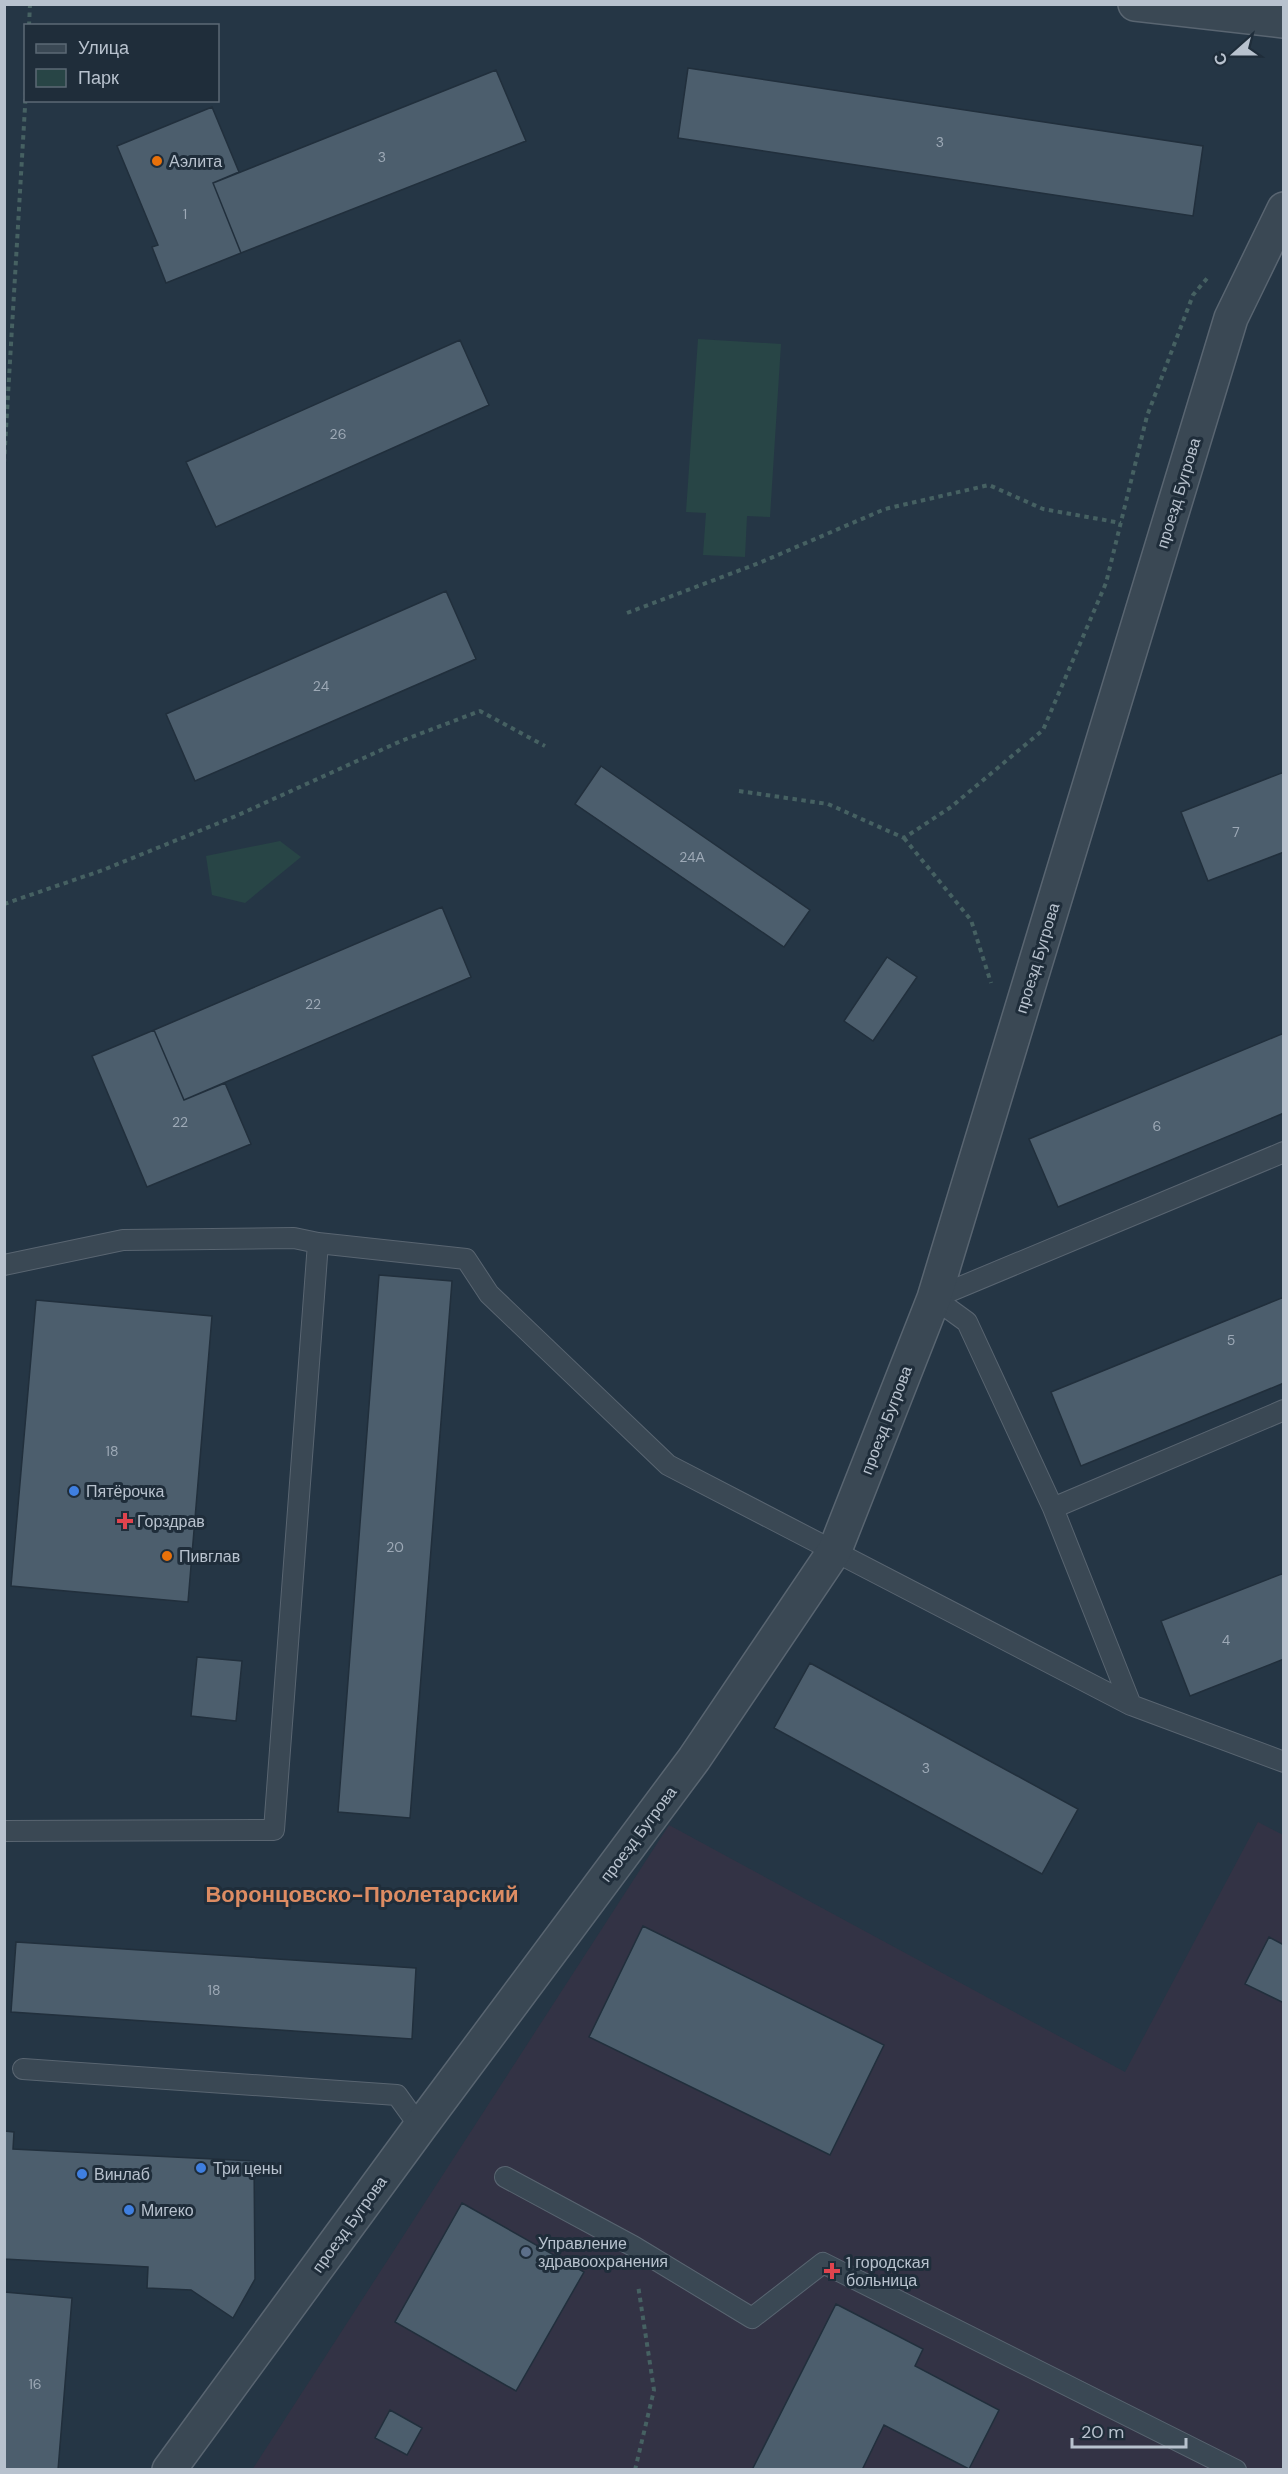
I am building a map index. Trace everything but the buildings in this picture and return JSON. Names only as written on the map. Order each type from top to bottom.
[{"type":"street","points":[[1135,4],[1284,21]]},
{"type":"street","name":"проезд Бугрова","points":[[169,2469],[694,1759],[835,1550],[934,1298],[1231,318],[1284,209]]},
{"type":"lane","points":[[934,1298],[1284,1152]]},
{"type":"lane","points":[[4,1265],[123,1240],[294,1238],[318,1243],[466,1259],[489,1294],[668,1465],[1131,1705],[1284,1762]]},
{"type":"lane","points":[[4,1831],[274,1830],[318,1243]]},
{"type":"lane","points":[[934,1298],[967,1322],[1053,1508],[1131,1705]]},
{"type":"lane","points":[[1053,1508],[1284,1410]]},
{"type":"lane","points":[[23,2069],[397,2096],[420,2127]]},
{"type":"lane","points":[[505,2177],[633,2246],[752,2318],[823,2263],[1236,2469]]},
{"type":"path","points":[[29,24],[30,4]]},
{"type":"path","points":[[4,463],[25,102]]},
{"type":"path","points":[[904,838],[951,807],[1043,730],[1106,583],[1147,416],[1193,295],[1216,268]]},
{"type":"path","points":[[627,613],[759,563],[885,509],[989,485],[1043,509],[1121,523]]},
{"type":"path","points":[[4,904],[103,870],[236,816],[401,741],[480,711],[545,746]]},
{"type":"path","points":[[739,791],[828,804],[904,838],[970,920],[992,984]]},
{"type":"path","points":[[633,2246],[654,2390],[635,2469]]},
{"type":"shaded area","name":"1 городская больница","points":[[1258,1822],[1283,1835],[1283,2469],[252,2470],[669,1825],[1125,2072]]},
{"type":"green space","points":[[698,339],[781,344],[770,517],[747,516],[745,557],[703,555],[706,513],[686,512]]},
{"type":"green space","points":[[280,841],[301,857],[245,903],[212,895],[206,856]]},
{"type":"place","name":"Аэлита","points":[[157,161]]},
{"type":"place","name":"Пятёрочка","points":[[74,1491]]},
{"type":"place","name":"Горздрав","points":[[125,1521]]},
{"type":"place","name":"Пивглав","points":[[167,1556]]},
{"type":"place","name":"Три цены","points":[[201,2168]]},
{"type":"place","name":"Винлаб","points":[[82,2174]]},
{"type":"place","name":"Мигеко","points":[[129,2210]]},
{"type":"place","name":"Управление здравоохранения","points":[[526,2252]]},
{"type":"place","name":"1 городская больница","points":[[832,2271]]},
{"type":"district","name":"Воронцовско-Пролетарский","points":[[362,1894]]}]
